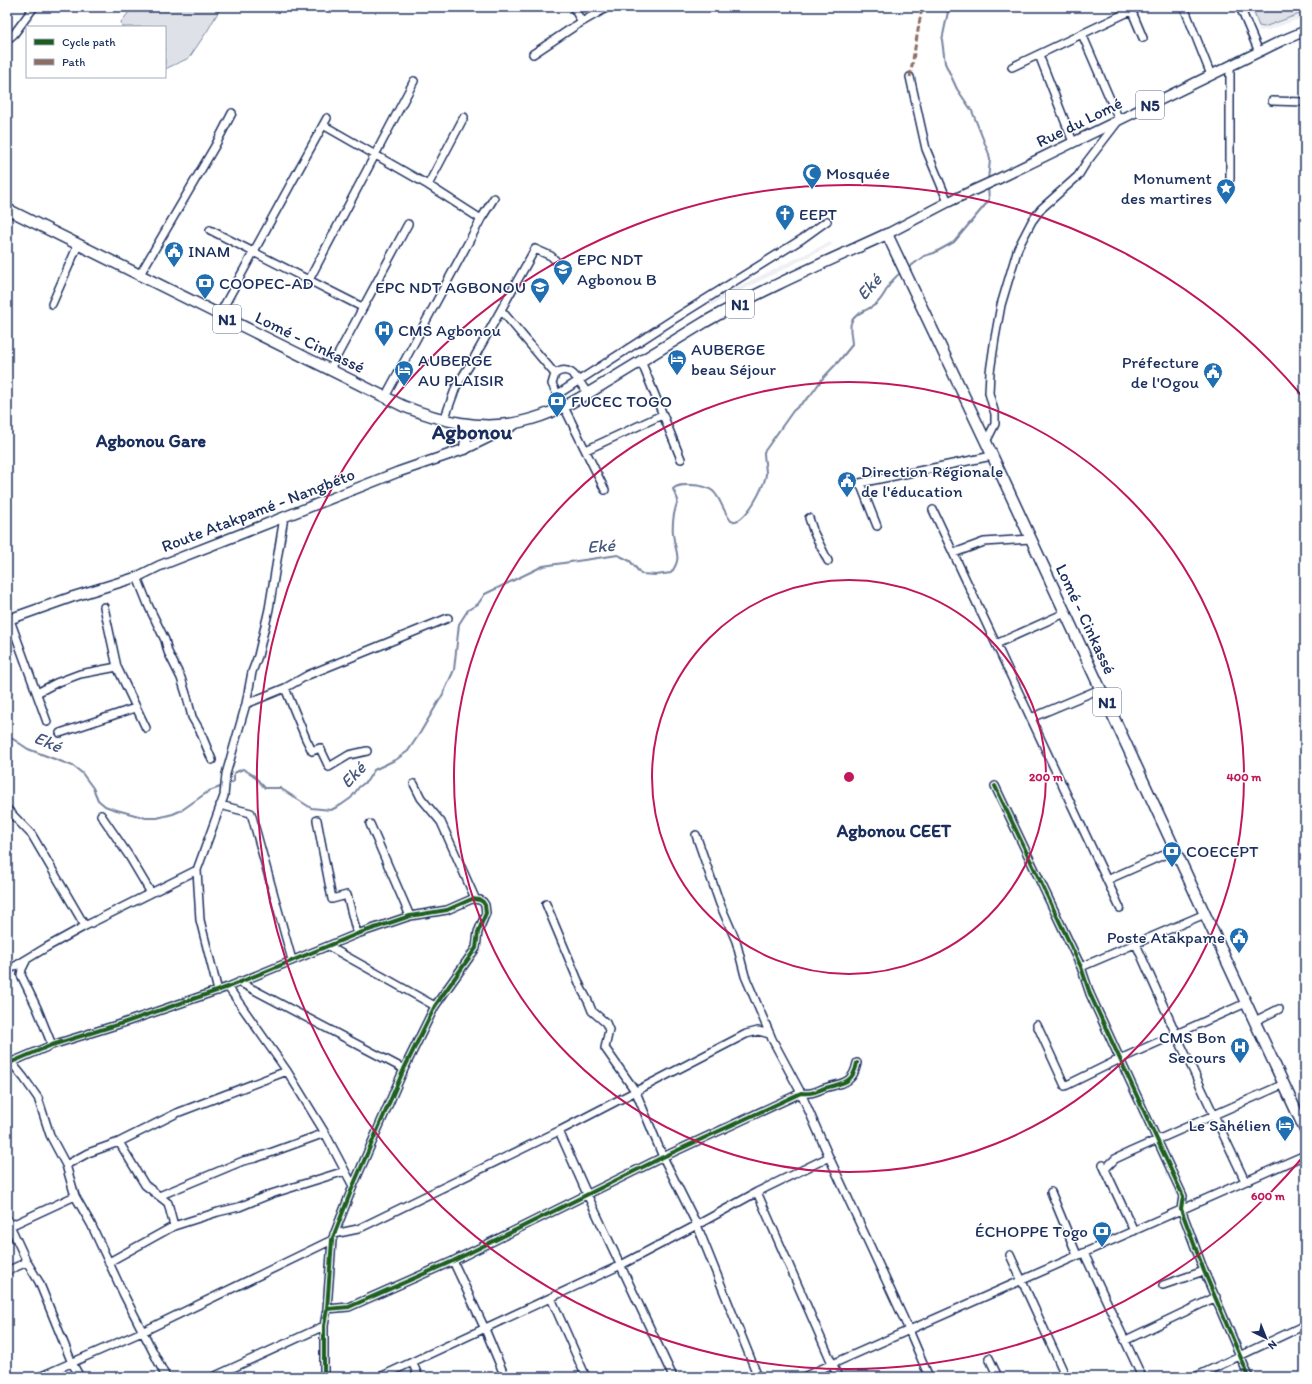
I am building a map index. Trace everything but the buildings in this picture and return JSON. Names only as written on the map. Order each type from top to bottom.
[{"type":"highway","name":"Lomé - Cinkassé","points":[[7,209],[139,276],[419,413],[461,424],[494,425],[519,422],[561,401],[588,394],[599,386]]},
{"type":"highway","name":"Lomé - Cinkassé","points":[[887,234],[986,442],[1305,1130]]},
{"type":"highway","name":"N1","points":[[599,386],[690,331],[739,304],[887,234]]},
{"type":"highway","name":"Lomé - Cinkassé","points":[[447,421],[508,419],[538,412],[599,386]]},
{"type":"highway","points":[[461,424],[466,438],[465,449]]},
{"type":"main road","name":"Rue du Lomé","points":[[948,202],[1305,31]]},
{"type":"main road","name":"N5","points":[[887,234],[948,202]]},
{"type":"main road","name":"Route Atakpamé - Nangbéto","points":[[8,620],[72,597],[137,577],[159,566],[398,472],[465,449],[519,422]]},
{"type":"street","points":[[7,40],[14,34],[34,7]]},
{"type":"street","points":[[572,7],[582,22]]},
{"type":"street","points":[[533,54],[608,7]]},
{"type":"street","points":[[1012,67],[1131,9],[1139,7]]},
{"type":"street","points":[[1184,7],[1211,75]]},
{"type":"street","points":[[1240,7],[1259,52]]},
{"type":"street","points":[[1131,9],[1142,38]]},
{"type":"street","points":[[986,442],[995,424],[995,414],[989,393],[990,372],[995,338],[1001,305],[1018,248],[1032,221],[1041,209],[1078,176],[1086,163],[1119,120],[1082,34]]},
{"type":"street","points":[[1039,55],[1073,142]]},
{"type":"street","points":[[1230,66],[1230,179]]},
{"type":"street","points":[[910,78],[926,149],[948,202]]},
{"type":"street","points":[[309,280],[414,82]]},
{"type":"street","points":[[1272,101],[1305,102]]},
{"type":"street","points":[[139,276],[232,112]]},
{"type":"street","points":[[428,185],[464,118]]},
{"type":"street","points":[[219,315],[325,121],[375,155],[428,185],[481,219]]},
{"type":"street","points":[[385,397],[481,219],[494,198]]},
{"type":"street","points":[[561,401],[578,381],[807,236],[827,221]]},
{"type":"street","points":[[330,369],[408,224]]},
{"type":"street","points":[[210,230],[362,307]]},
{"type":"street","points":[[52,304],[78,245]]},
{"type":"street","points":[[447,421],[456,387],[474,358],[535,249],[551,256],[558,263]]},
{"type":"street","points":[[501,310],[555,374]]},
{"type":"street","points":[[640,361],[681,459]]},
{"type":"street","points":[[586,391],[568,370],[562,370],[555,374],[552,381],[552,384],[586,450],[604,490]]},
{"type":"street","points":[[586,450],[662,415]]},
{"type":"street","points":[[850,485],[992,456]]},
{"type":"street","points":[[860,483],[877,526]]},
{"type":"street","points":[[933,510],[1120,908]]},
{"type":"street","points":[[218,990],[200,920],[197,870],[224,796],[226,774],[246,704],[252,672],[258,656],[269,609],[284,517]]},
{"type":"street","points":[[809,518],[814,533],[828,561]]},
{"type":"street","points":[[954,553],[984,542],[1031,539]]},
{"type":"street","points":[[137,577],[149,607],[165,640],[168,652],[181,678],[192,717],[200,731],[212,760]]},
{"type":"street","points":[[104,607],[117,668],[135,708],[146,728]]},
{"type":"street","points":[[996,644],[1065,613]]},
{"type":"street","points":[[246,704],[285,688],[308,675],[448,618]]},
{"type":"street","points":[[8,620],[48,722]]},
{"type":"street","points":[[37,693],[56,683],[80,674],[117,668]]},
{"type":"street","points":[[285,688],[312,751],[320,748],[330,767],[350,755],[367,751]]},
{"type":"street","points":[[1031,718],[1100,689]]},
{"type":"street","points":[[60,733],[135,708]]},
{"type":"street","points":[[414,784],[421,798],[441,822],[475,898]]},
{"type":"street","points":[[995,786],[1081,967],[1090,994],[1183,1196],[1181,1209],[1204,1271],[1249,1377]]},
{"type":"street","points":[[220,805],[251,813],[292,960]]},
{"type":"street","points":[[7,809],[32,835],[85,926]]},
{"type":"street","points":[[101,815],[152,893]]},
{"type":"street","points":[[317,820],[332,899],[347,895],[357,934]]},
{"type":"street","points":[[370,824],[410,916]]},
{"type":"street","points":[[696,835],[720,904],[736,941],[745,976],[770,1034],[801,1093],[829,1157],[910,1330],[929,1377]]},
{"type":"street","points":[[1107,880],[1175,850]]},
{"type":"street","points":[[7,971],[85,926],[197,870]]},
{"type":"street","points":[[166,1377],[142,1332],[91,1224],[75,1196],[66,1165],[50,1135],[38,1098],[24,1078],[9,1063],[27,1057],[52,1045],[123,1023],[228,987],[357,934],[410,916],[448,910],[472,899],[480,900],[485,905],[486,913],[478,932],[476,948],[435,1006],[404,1069],[353,1186],[333,1237],[327,1309],[324,1326],[324,1377]]},
{"type":"street","points":[[546,904],[592,1011],[606,1023],[609,1030],[605,1048],[636,1092],[663,1157],[697,1225],[758,1377]]},
{"type":"street","points":[[1081,967],[1205,914]]},
{"type":"street","points":[[1136,944],[1176,1034],[1245,1181]]},
{"type":"street","points":[[328,946],[435,1006]]},
{"type":"street","points":[[27,959],[21,975],[37,1008],[52,1045]]},
{"type":"street","points":[[239,982],[404,1069]]},
{"type":"street","points":[[228,987],[287,1071],[325,1133],[353,1186]]},
{"type":"street","points":[[1037,1025],[1065,1086],[1120,1059],[1246,1003]]},
{"type":"street","points":[[1255,1021],[1279,1009]]},
{"type":"street","points":[[39,1377],[142,1332],[333,1237],[358,1229],[559,1131],[746,1034],[758,1031],[770,1034]]},
{"type":"street","points":[[327,1309],[349,1307],[453,1261],[663,1157],[801,1093],[811,1094],[840,1085],[850,1078],[855,1072],[857,1063]]},
{"type":"street","points":[[66,1165],[88,1153],[119,1142],[177,1113],[287,1071]]},
{"type":"street","points":[[1134,1231],[1104,1167],[1115,1159],[1156,1140],[1284,1084]]},
{"type":"street","points":[[559,1131],[673,1377]]},
{"type":"street","points":[[159,1196],[242,1161],[256,1158],[325,1133]]},
{"type":"street","points":[[119,1142],[145,1185],[168,1203],[174,1226]]},
{"type":"street","points":[[803,1377],[1305,1155]]},
{"type":"street","points":[[380,1377],[621,1265],[757,1192],[829,1157]]},
{"type":"street","points":[[109,1262],[174,1226],[239,1207],[271,1194],[345,1171]]},
{"type":"street","points":[[757,1192],[838,1377]]},
{"type":"street","points":[[1051,1192],[1080,1254],[1126,1340],[1142,1377]]},
{"type":"street","points":[[75,1196],[9,1222],[27,1262],[39,1282],[72,1363],[80,1377]]},
{"type":"street","points":[[1010,1255],[1066,1377]]},
{"type":"street","points":[[453,1261],[485,1329],[505,1377]]},
{"type":"street","points":[[7,1271],[27,1262]]},
{"type":"street","points":[[1163,1285],[1204,1271]]},
{"type":"street","points":[[1126,1340],[1216,1297]]},
{"type":"street","points":[[550,1298],[586,1377]]},
{"type":"street","points":[[1196,1377],[1305,1325]]},
{"type":"street","points":[[213,1377],[324,1326]]},
{"type":"street","points":[[989,1358],[998,1377]]},
{"type":"street","points":[[412,1362],[419,1377]]},
{"type":"shaded area","points":[[133,7],[221,7],[208,30],[189,58],[166,69],[166,26],[122,26],[121,22]]},
{"type":"shaded area","points":[[1249,7],[1305,7],[1305,17],[1269,30],[1259,31]]},
{"type":"shaded area","points":[[1252,7],[1305,7],[1305,12],[1264,27],[1259,26]]},
{"type":"shaded area","points":[[830,242],[832,245],[710,306],[708,302]]},
{"type":"waterway","name":"Eké","points":[[949,7],[942,40],[945,63],[957,89],[972,111],[989,154],[990,160],[988,180]]},
{"type":"waterway","name":"Eké","points":[[907,269],[924,256],[934,253],[954,242],[989,200],[988,186]]},
{"type":"waterway","name":"Eké","points":[[228,785],[234,781],[234,773],[243,769],[253,775],[265,788],[280,788],[311,808],[331,810],[351,798],[359,787],[367,781],[374,770],[397,759],[408,751],[443,694],[454,670],[459,624],[468,610],[478,604],[485,594],[543,566],[618,555],[630,561],[641,574],[656,575],[671,573],[677,562],[673,526],[674,513],[678,500],[673,489],[677,486],[684,485],[708,488],[717,496],[731,521],[736,521],[742,517],[753,504],[765,480],[766,474],[764,452],[793,411],[810,396],[823,378],[852,345],[850,328],[855,317],[876,304],[893,280],[902,272]]},
{"type":"waterway","name":"Eké","points":[[7,735],[28,749],[73,766],[82,773],[93,788],[98,800],[105,806],[146,818],[157,818],[173,814],[182,810],[209,791],[223,786]]},
{"type":"marked path","points":[[910,77],[922,7]]},
{"type":"cycle path","points":[[995,786],[1081,967],[1090,994],[1183,1196],[1181,1209],[1204,1271],[1249,1377]]},
{"type":"cycle path","points":[[7,1064],[52,1045],[123,1023],[228,987],[357,934],[410,916],[447,910],[472,899],[483,902],[486,913],[478,932],[476,948],[435,1006],[404,1069],[353,1186],[332,1240],[327,1309],[324,1326],[324,1377]]},
{"type":"cycle path","points":[[327,1309],[349,1307],[453,1261],[663,1157],[801,1093],[813,1092],[846,1082],[853,1075],[857,1063]]},
{"type":"place","name":"Mosquée","points":[[812,190]]},
{"type":"place","name":"Monument des martires","points":[[1226,205]]},
{"type":"place","name":"EEPT","points":[[785,231]]},
{"type":"place","name":"INAM","points":[[174,268]]},
{"type":"place","name":"EPC NDT Agbonou B","points":[[563,286]]},
{"type":"place","name":"COOPEC-AD","points":[[205,300]]},
{"type":"place","name":"EPC NDT AGBONOU","points":[[540,304]]},
{"type":"place","name":"CMS Agbonou","points":[[384,347]]},
{"type":"place","name":"AUBERGE beau Séjour","points":[[677,376]]},
{"type":"place","name":"AUBERGE AU PLAISIR","points":[[404,387]]},
{"type":"place","name":"Préfecture de l'Ogou","points":[[1213,389]]},
{"type":"place","name":"FUCEC TOGO","points":[[557,418]]},
{"type":"place","name":"Direction Régionale de l'éducation","points":[[847,498]]},
{"type":"place","name":"COECEPT","points":[[1172,868]]},
{"type":"place","name":"Poste Atakpame","points":[[1239,954]]},
{"type":"place","name":"CMS Bon Secours","points":[[1240,1064]]},
{"type":"place","name":"Le Sahélien","points":[[1285,1142]]},
{"type":"place","name":"ÉCHOPPE Togo","points":[[1102,1248]]},
{"type":"district","name":"Agbonou","points":[[472,431]]},
{"type":"district","name":"Agbonou Gare","points":[[151,441]]},
{"type":"district","name":"Agbonou CEET","points":[[894,831]]}]
